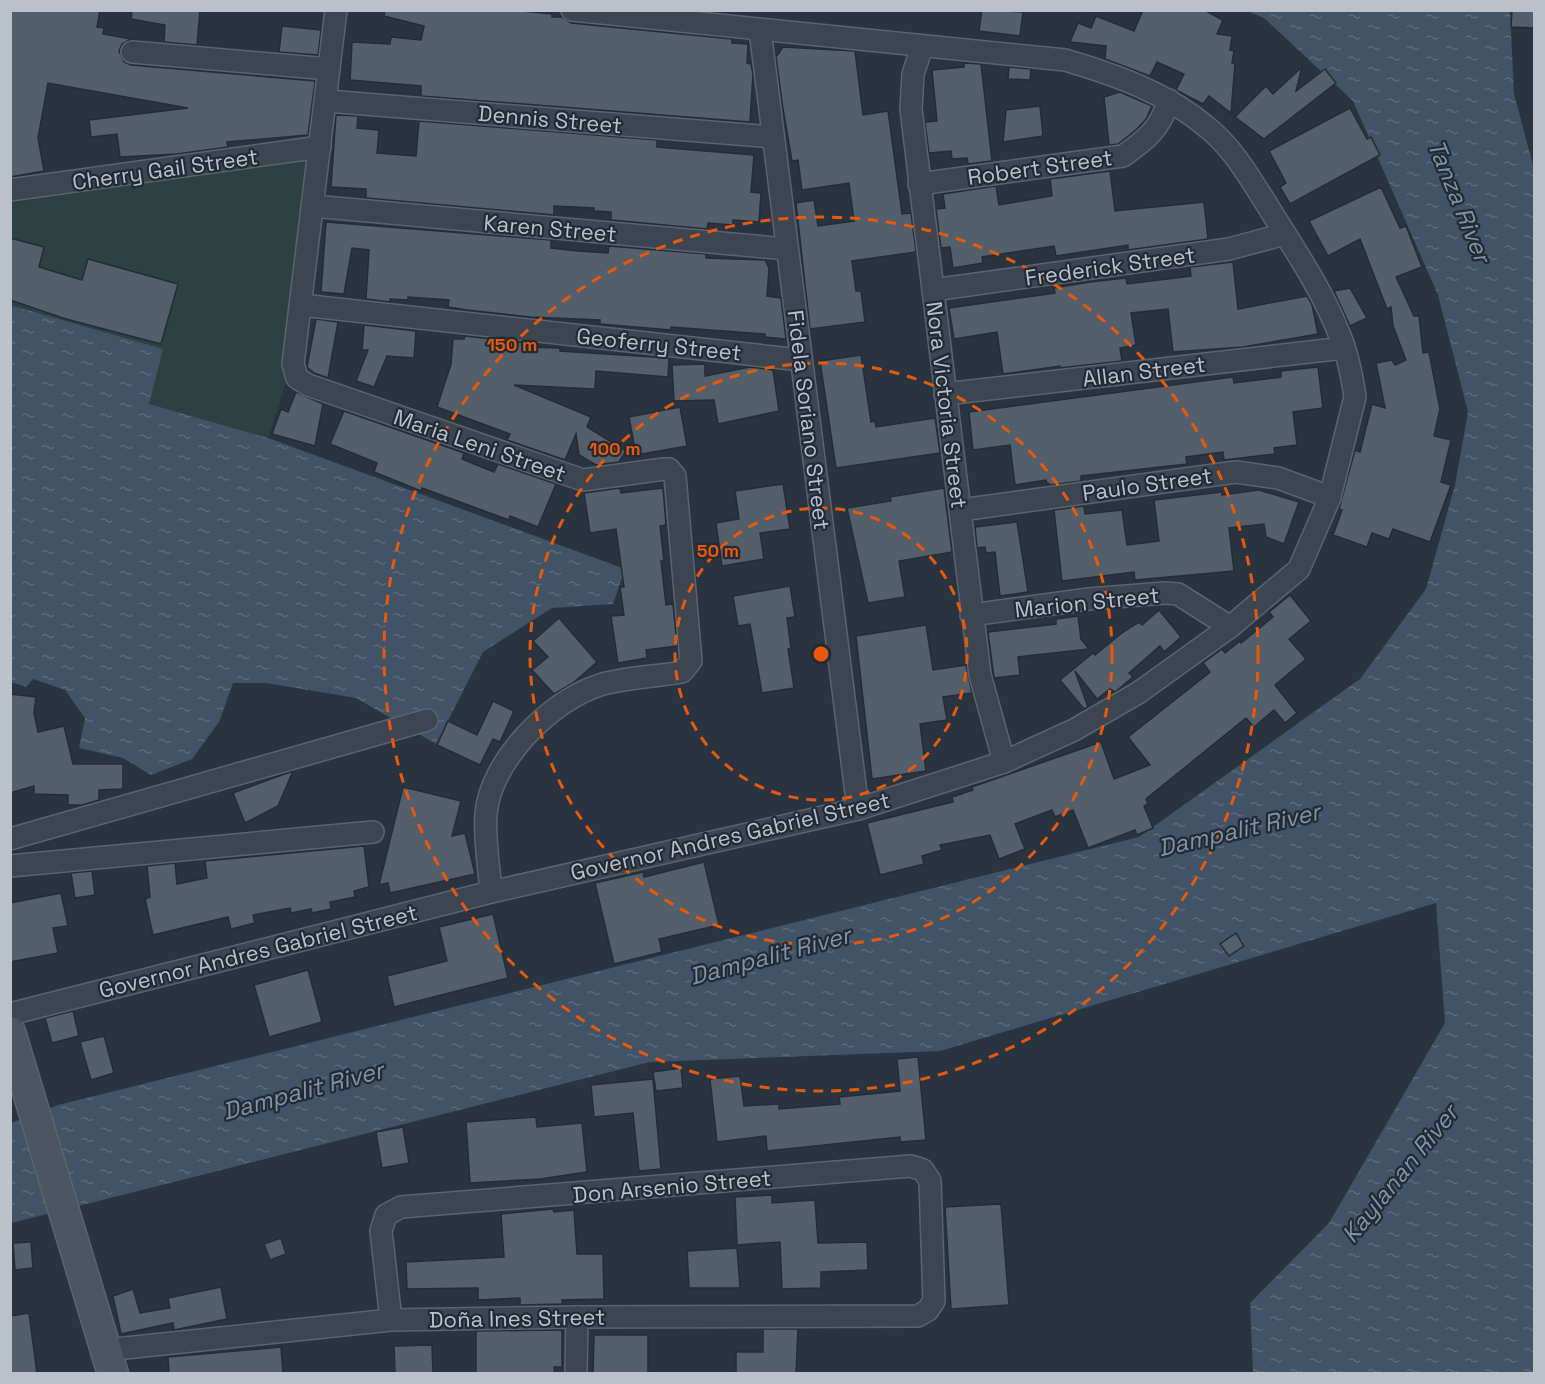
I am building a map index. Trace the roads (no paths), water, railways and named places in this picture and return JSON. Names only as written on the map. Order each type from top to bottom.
[{"type":"main road","points":[[10,1032],[109,1362]]},
{"type":"street","name":"Maria Leni Street","points":[[336,10],[327,100],[293,364],[294,371],[302,382],[583,480],[664,470],[669,470],[675,476],[691,662],[682,672],[598,685],[556,709],[526,736],[497,778],[488,804],[486,831],[491,892]]},
{"type":"street","name":"Governor Andres Gabriel Street","points":[[10,1014],[491,892],[858,809],[1004,762],[1074,730],[1138,693],[1230,627],[1299,570],[1330,497],[1355,398],[1339,331],[1319,292],[1242,166],[1209,128],[1169,100],[1111,74],[1065,60],[572,10]]},
{"type":"street","name":"Fidela Soriano Street","points":[[760,30],[858,809]]},
{"type":"street","name":"Nora Victoria Street","points":[[922,47],[913,74],[911,109],[919,184],[961,510],[971,615],[980,675],[1004,762]]},
{"type":"street","points":[[132,52],[329,69]]},
{"type":"street","name":"Dennis Street","points":[[327,100],[773,137]]},
{"type":"street","name":"Robert Street","points":[[919,184],[1123,156],[1147,139],[1163,119],[1169,100]]},
{"type":"street","name":"Cherry Gail Street","points":[[10,190],[320,147]]},
{"type":"street","name":"Karen Street","points":[[313,206],[787,249]]},
{"type":"street","name":"Frederick Street","points":[[933,290],[1229,249],[1285,234]]},
{"type":"street","name":"Geoferry Street","points":[[301,305],[801,360]]},
{"type":"street","name":"Allan Street","points":[[945,394],[1344,348]]},
{"type":"street","name":"Paulo Street","points":[[961,510],[1236,472],[1278,478],[1330,497]]},
{"type":"street","name":"Marion Street","points":[[971,615],[1089,599],[1165,593],[1178,594],[1230,627]]},
{"type":"street","points":[[10,839],[427,720]]},
{"type":"street","points":[[10,866],[373,832]]},
{"type":"street","name":"Don Arsenio Street","points":[[391,1320],[381,1231],[386,1215],[401,1207],[911,1166],[923,1170],[930,1181],[934,1301],[928,1310]]},
{"type":"street","name":"Doña Ines Street","points":[[109,1362],[391,1320],[918,1316],[928,1310]]},
{"type":"street","points":[[576,1374],[577,1317]]},
{"type":"water","points":[[1247,11],[1510,11],[1514,94],[1534,169],[1534,1373],[1253,1373],[1250,1303],[1329,1223],[1445,1023],[1436,903],[940,1051],[650,1062],[11,1223],[11,1123],[58,1105],[1139,837],[1360,679],[1426,589],[1455,485],[1468,412],[1438,295],[1353,101],[1264,18]]},
{"type":"water","points":[[10,305],[163,349],[149,404],[268,438],[625,569],[613,604],[552,608],[483,652],[436,744],[356,698],[266,683],[233,683],[219,722],[192,759],[151,775],[123,758],[79,748],[85,718],[65,690],[33,679],[26,687],[11,682]]},
{"type":"water label","name":"Tanza River","points":[[1459,201]]},
{"type":"water label","name":"Dampalit River","points":[[1239,830]]},
{"type":"water label","name":"Dampalit River","points":[[770,956]]},
{"type":"water label","name":"Dampalit River","points":[[303,1091]]},
{"type":"water label","name":"Kaylanan River","points":[[1400,1174]]}]
